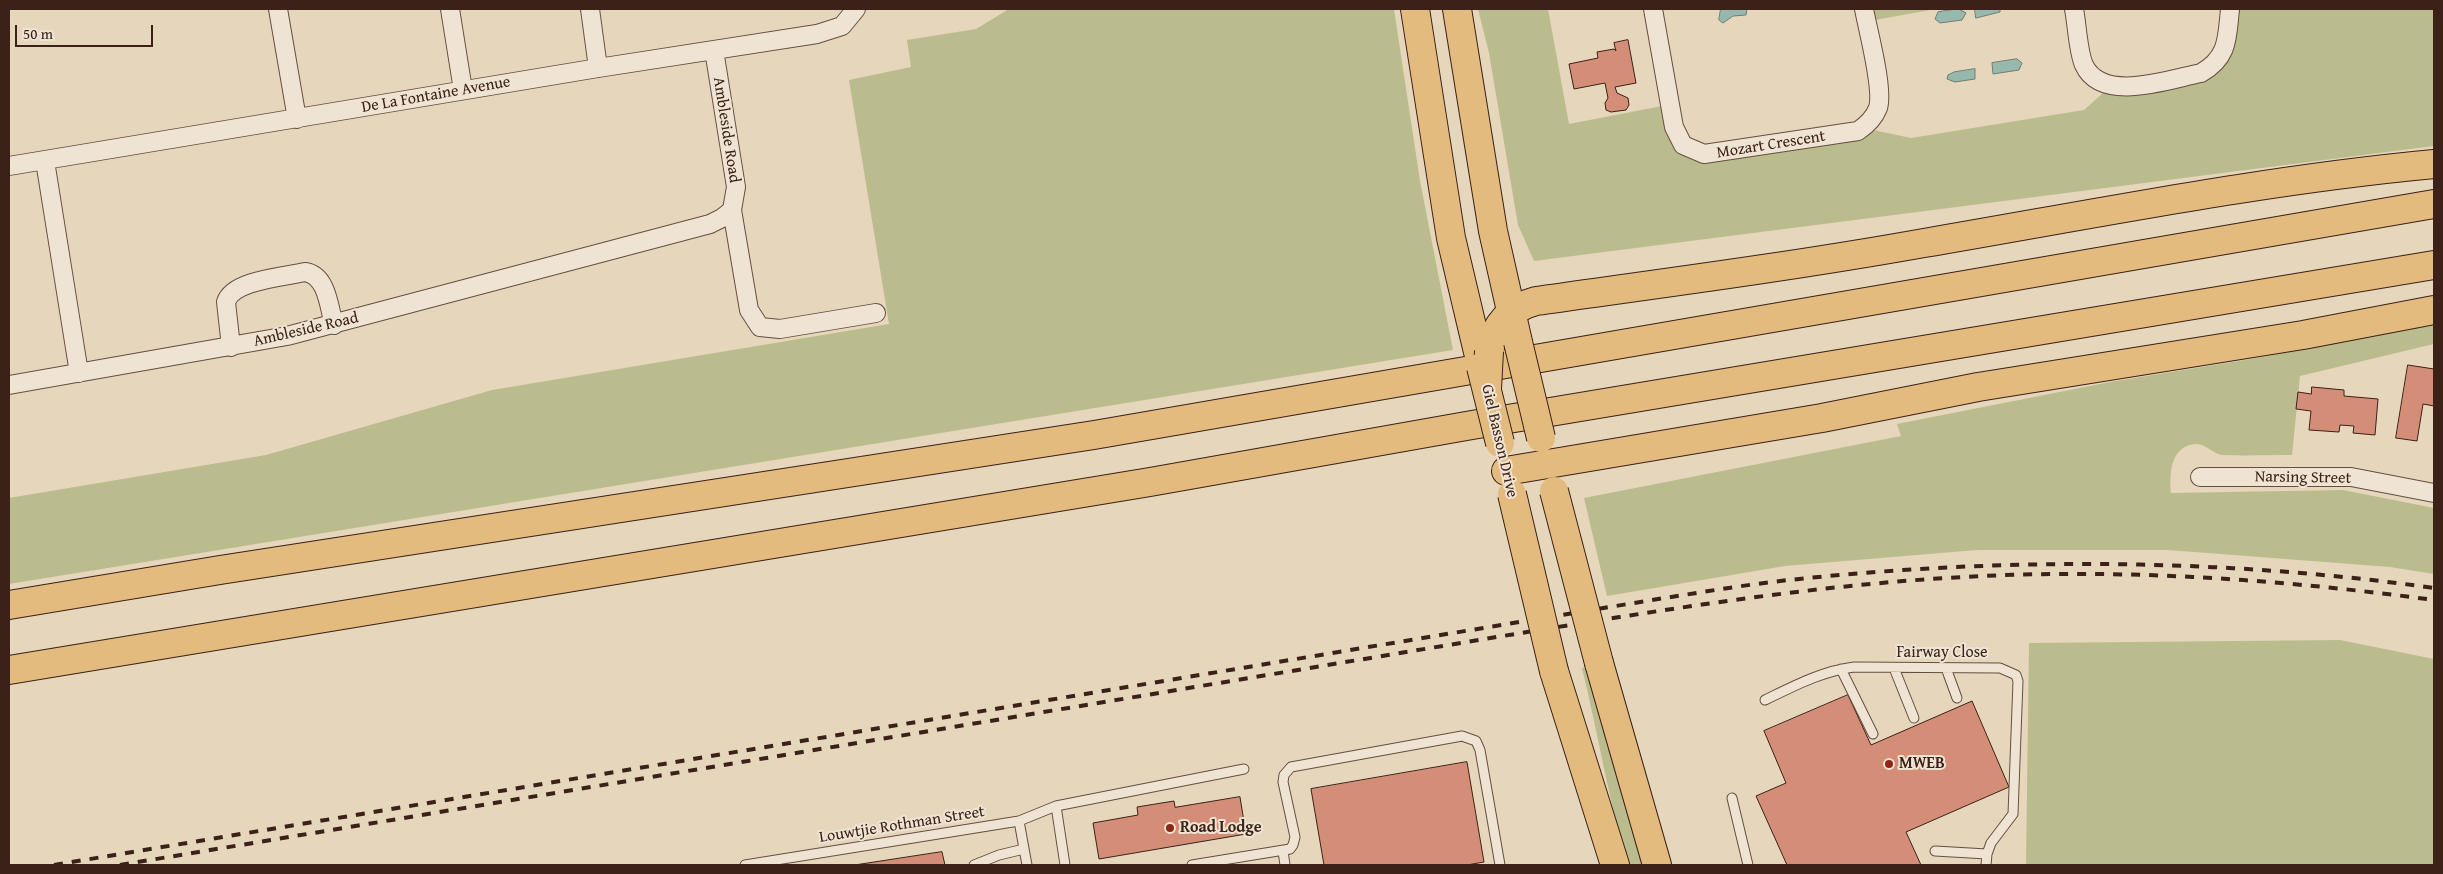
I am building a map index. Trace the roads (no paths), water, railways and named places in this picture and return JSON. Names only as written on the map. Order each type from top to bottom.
[{"type":"main road","points":[[1415,9],[1451,238],[1484,351]]},
{"type":"main road","points":[[1457,9],[1492,231],[1547,465],[1599,663],[1657,865]]},
{"type":"main road","points":[[1484,351],[1495,332],[1511,312],[1536,301],[1736,273],[1913,245],[2176,198],[2366,170],[2434,164]]},
{"type":"main road","points":[[9,605],[220,570],[1094,435],[2434,204]]},
{"type":"main road","points":[[9,670],[1160,480],[1472,425],[2434,265]]},
{"type":"main road","points":[[1509,482],[1547,465],[1822,418],[1978,387],[2303,335],[2434,310]]},
{"type":"main road","name":"Giel Basson Drive","points":[[1484,351],[1486,389],[1554,672],[1615,865]]},
{"type":"main road","points":[[9,598],[220,570]]},
{"type":"street","points":[[278,9],[297,119]]},
{"type":"street","points":[[450,9],[463,90]]},
{"type":"street","points":[[590,9],[598,68]]},
{"type":"street","name":"De La Fontaine Avenue","points":[[9,166],[463,90],[817,34],[842,26],[856,9]]},
{"type":"street","name":"Mozart Crescent","points":[[1652,9],[1674,127],[1678,138],[1692,150],[1704,154],[1717,154],[1858,131],[1866,126],[1874,115],[1880,96],[1864,9]]},
{"type":"street","points":[[2074,9],[2084,65],[2092,76],[2103,84],[2117,87],[2201,73],[2212,66],[2222,55],[2226,43],[2230,9]]},
{"type":"street","name":"Ambleside Road","points":[[714,50],[736,187],[732,210],[749,310],[760,327],[780,329],[876,313]]},
{"type":"street","points":[[45,161],[80,372]]},
{"type":"street","name":"Ambleside Road","points":[[9,385],[231,347],[334,324],[710,224],[732,210]]},
{"type":"street","points":[[231,347],[225,310],[226,302],[228,296],[235,290],[251,284],[305,272],[313,273],[321,282],[334,324]]},
{"type":"street","name":"Narsing Street","points":[[2200,477],[2351,476],[2434,493]]},
{"type":"lane","points":[[1894,668],[1914,718]]},
{"type":"lane","points":[[1946,668],[1957,698]]},
{"type":"lane","name":"Fairway Close","points":[[1764,700],[1819,675],[1841,669],[2000,668],[2016,675],[2018,681],[2013,814],[1986,854]]},
{"type":"lane","points":[[1841,669],[1873,734]]},
{"type":"lane","points":[[1192,865],[1248,861],[1283,851],[1294,845],[1295,837],[1283,782],[1284,775],[1291,767],[1462,736],[1476,741],[1480,750],[1500,865]]},
{"type":"lane","name":"Louwtjie Rothman Street","points":[[745,865],[1019,821],[1056,806],[1244,769]]},
{"type":"lane","points":[[1732,798],[1748,865]]},
{"type":"lane","points":[[1056,806],[1065,865]]},
{"type":"lane","points":[[1019,821],[1027,865]]},
{"type":"lane","points":[[974,865],[999,855],[1024,849]]},
{"type":"lane","points":[[1283,851],[1285,865]]},
{"type":"lane","points":[[1935,851],[1986,854],[1986,865]]},
{"type":"water","points":[[1721,9],[1747,9],[1746,15],[1733,16],[1723,23],[1719,20]]},
{"type":"water","points":[[1959,9],[1966,13],[1962,20],[1940,23],[1935,19],[1938,12]]},
{"type":"water","points":[[1975,9],[2000,9],[2000,12],[1976,18]]},
{"type":"water","points":[[2017,59],[2022,63],[2019,70],[1993,74],[1992,63]]},
{"type":"water","points":[[1975,69],[1975,79],[1955,82],[1947,79],[1948,75],[1954,72]]},
{"type":"railway","points":[[54,865],[1652,600],[1789,580],[1950,567],[2112,564],[2193,566],[2273,571],[2354,578],[2434,588]]},
{"type":"railway","points":[[120,865],[1578,624],[1693,606],[1867,584],[1925,579],[2040,574],[2153,575],[2266,582],[2434,600]]},
{"type":"place","name":"MWEB","points":[[1889,764]]},
{"type":"place","name":"Road Lodge","points":[[1170,828]]}]
